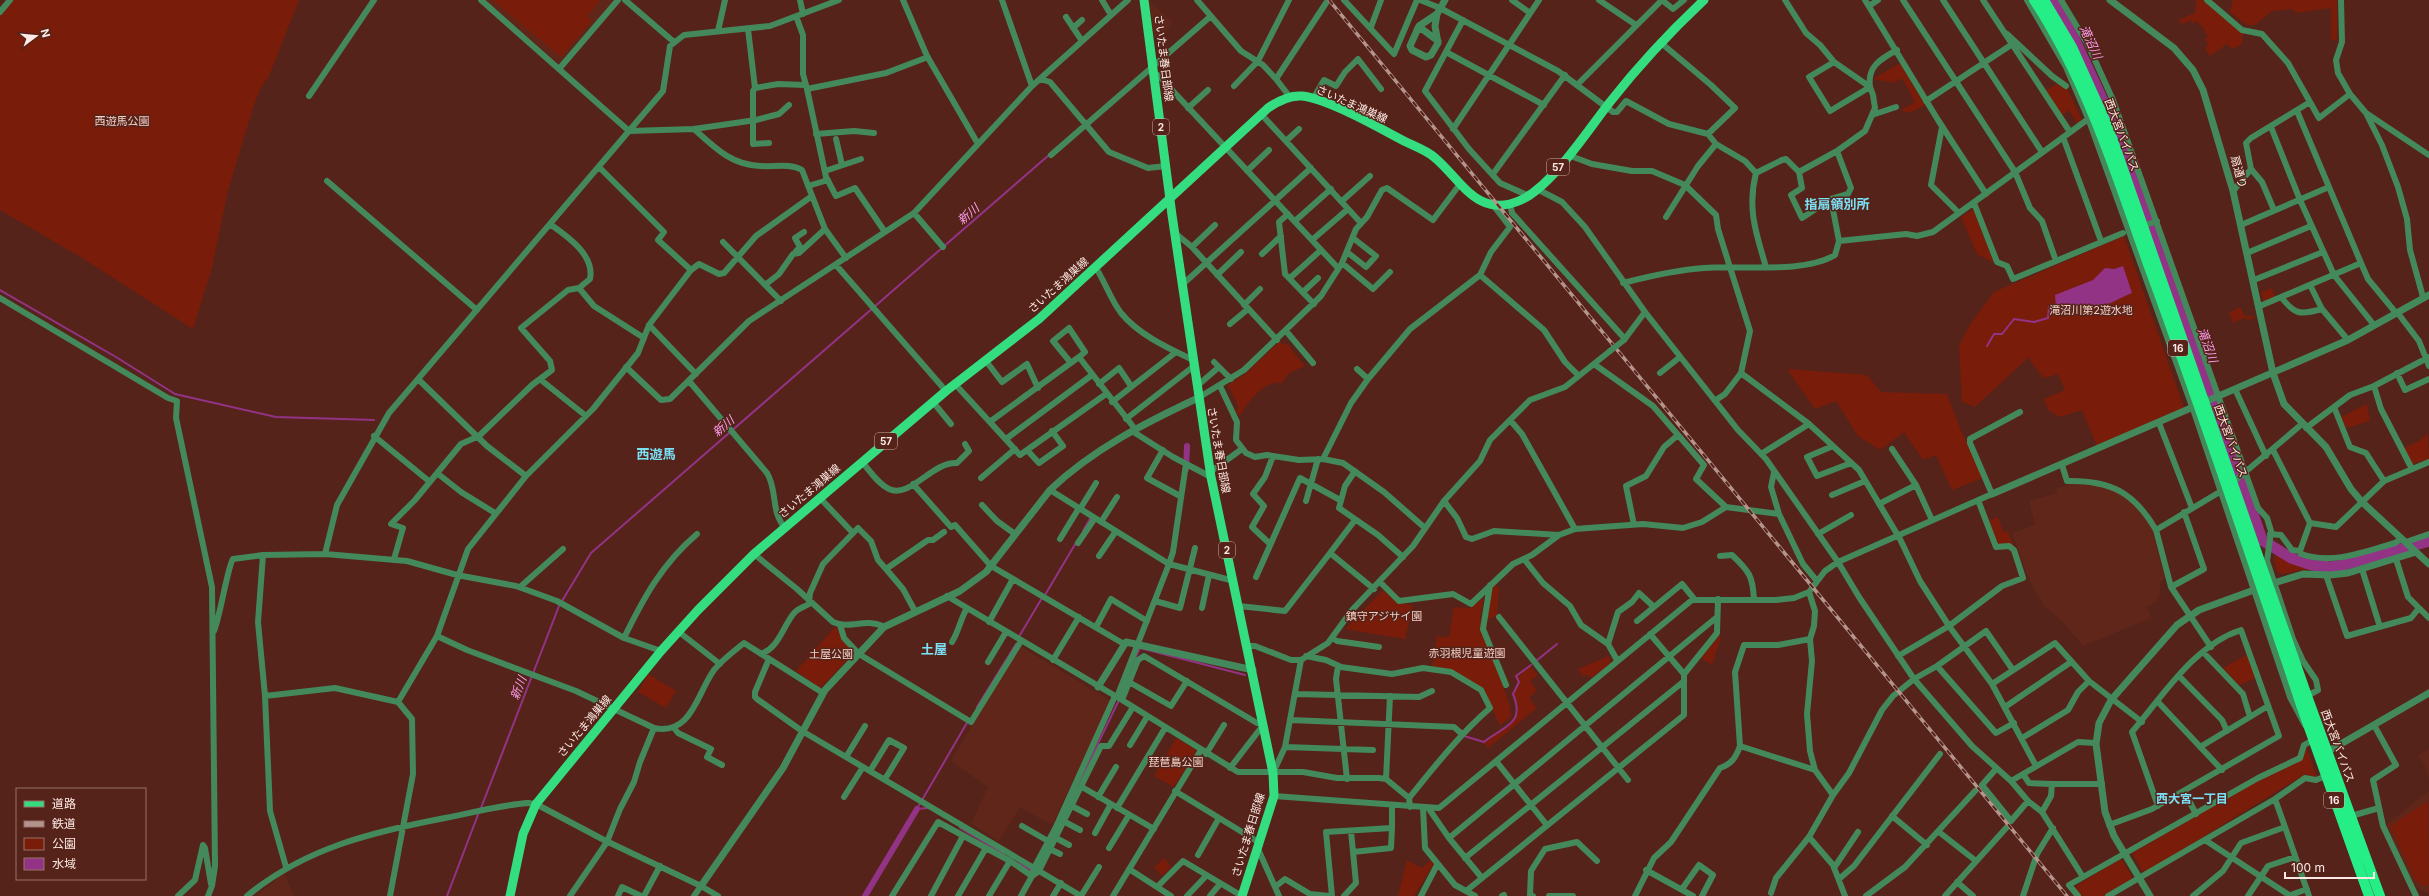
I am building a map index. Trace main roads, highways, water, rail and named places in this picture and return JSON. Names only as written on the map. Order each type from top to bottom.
[{"type":"highway","name":"西大宮バイパス","points":[[2034,0],[2071,64],[2100,131],[2304,700],[2327,752],[2380,896]]},
{"type":"highway","name":"西大宮バイパス","points":[[2044,0],[2072,47],[2109,129],[2304,700],[2309,729],[2369,896]]},
{"type":"main road","name":"さいたま春日部線","points":[[1144,0],[1170,198],[1210,475],[1253,670],[1273,773],[1274,796],[1242,896]]},
{"type":"main road","name":"さいたま鴻巣線","points":[[510,896],[523,834],[536,804],[678,632],[754,554],[946,391],[1039,319],[1096,268],[1261,114],[1274,104],[1290,98],[1301,96],[1313,99],[1356,117],[1434,156],[1460,184],[1477,199],[1493,205],[1510,204],[1529,196],[1537,189],[1568,155],[1660,42],[1704,0]]},
{"type":"water","points":[[2123,266],[2132,293],[2104,306],[2082,313],[2072,314],[2063,312],[2056,307],[2055,295],[2093,280],[2105,268],[2114,269]]},
{"type":"waterway","name":"滝沼川","points":[[2052,0],[2067,23],[2112,120],[2217,406],[2262,540],[2291,558],[2312,565],[2330,567],[2344,565],[2429,541]]},
{"type":"waterway","name":"新川","points":[[481,808],[559,606],[591,553],[1049,155]]},
{"type":"waterway","points":[[0,290],[116,357],[175,394],[276,417],[374,420]]},
{"type":"waterway","points":[[1987,346],[1994,334],[2002,334],[2014,319],[2034,322],[2048,318],[2049,307]]},
{"type":"waterway","points":[[1186,469],[1187,446]]},
{"type":"waterway","points":[[1083,531],[1091,517]]},
{"type":"waterway","points":[[1045,595],[1077,541]]},
{"type":"waterway","points":[[1020,635],[1042,598]]},
{"type":"waterway","points":[[977,707],[1016,644]]},
{"type":"waterway","points":[[1536,661],[1557,644]]},
{"type":"waterway","points":[[1134,661],[1140,648],[1245,675]]},
{"type":"waterway","points":[[1464,736],[1484,742],[1505,728],[1515,719],[1517,712],[1513,694],[1519,682],[1516,676],[1531,665]]},
{"type":"waterway","points":[[1079,783],[1119,700]]},
{"type":"waterway","points":[[918,807],[968,721]]},
{"type":"waterway","points":[[917,809],[927,808]]},
{"type":"waterway","points":[[865,896],[917,809]]},
{"type":"waterway","name":"新川","points":[[447,896],[479,812]]},
{"type":"waterway","points":[[960,828],[1004,854]]},
{"type":"waterway","points":[[1018,863],[1032,871]]},
{"type":"railway","points":[[1329,0],[2067,896]]},
{"type":"district","name":"指扇領別所","points":[[1837,204]]},
{"type":"district","name":"西遊馬","points":[[656,454]]},
{"type":"district","name":"土屋","points":[[934,649]]},
{"type":"district","name":"西大宮一丁目","points":[[2192,798]]},
{"type":"park label","name":"西遊馬公園","points":[[122,121]]},
{"type":"park label","name":"滝沼川第2遊水地","points":[[2091,310]]},
{"type":"park label","name":"鎮守アジサイ園","points":[[1384,616]]},
{"type":"park label","name":"赤羽根児童遊園","points":[[1467,653]]},
{"type":"park label","name":"土屋公園","points":[[831,654]]},
{"type":"park label","name":"琵琶島公園","points":[[1176,762]]}]
